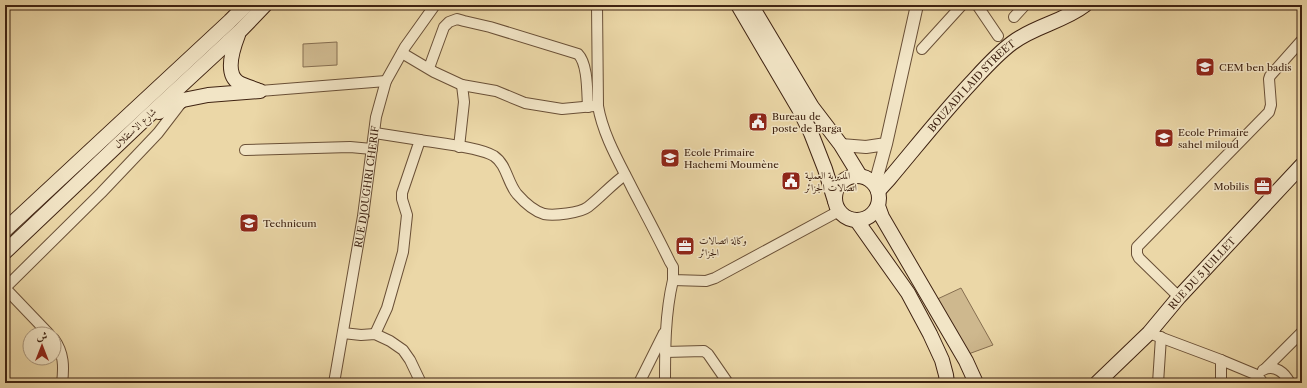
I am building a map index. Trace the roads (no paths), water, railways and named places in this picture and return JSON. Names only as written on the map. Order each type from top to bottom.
[{"type":"main road","name":"شارع الاستقلال","points":[[5,230],[246,5]]},
{"type":"main road","name":"شارع الاستقلال","points":[[5,252],[144,119],[239,32],[265,5]]},
{"type":"main road","points":[[738,5],[799,109],[825,169],[837,206],[847,218],[864,220],[870,217],[878,206],[880,199],[876,188],[868,179],[860,176],[850,177],[841,183],[836,191],[837,206]]},
{"type":"main road","points":[[751,5],[812,107],[841,146],[860,176]]},
{"type":"main road","name":"BOUZADI LAID STREET","points":[[876,188],[889,179],[961,94],[992,60],[1012,42],[1032,31],[1071,14],[1085,5]]},
{"type":"main road","points":[[239,32],[232,52],[231,70],[238,82],[260,91]]},
{"type":"main road","points":[[144,119],[183,100],[208,95],[260,91]]},
{"type":"main road","name":"RUE DU 5 JUILLET","points":[[1100,382],[1155,335],[1179,296],[1302,165]]},
{"type":"main road","points":[[878,206],[882,217],[966,361],[976,383]]},
{"type":"main road","points":[[857,220],[908,293],[942,360],[947,383]]},
{"type":"street","name":"RUE DJOUGHRI CHERIF","points":[[334,383],[363,216],[376,117],[386,81],[402,53],[434,5]]},
{"type":"street","points":[[597,5],[598,106],[605,132],[673,267],[673,280],[665,331],[665,383]]},
{"type":"street","points":[[876,188],[917,5]]},
{"type":"street","points":[[922,49],[962,5]]},
{"type":"street","points":[[977,5],[998,36]]},
{"type":"street","points":[[1014,17],[1025,5]]},
{"type":"street","points":[[429,68],[444,27],[449,22],[457,19],[497,29],[578,54],[582,58],[584,65],[588,107]]},
{"type":"street","points":[[1179,296],[1139,258],[1137,254],[1137,247],[1269,112],[1271,105],[1268,83],[1270,76],[1302,40]]},
{"type":"street","points":[[402,53],[462,85],[496,91],[525,103],[562,109],[598,106]]},
{"type":"street","points":[[260,91],[386,81]]},
{"type":"street","points":[[460,146],[464,102],[462,85]]},
{"type":"street","points":[[41,326],[5,288],[101,193],[158,133],[183,100]]},
{"type":"street","points":[[375,133],[460,146],[492,155],[502,163],[517,194],[535,210],[545,214],[571,213],[587,208],[626,175]]},
{"type":"street","points":[[375,334],[387,308],[403,252],[407,215],[402,193],[420,140]]},
{"type":"street","points":[[841,146],[866,147],[886,144]]},
{"type":"street","points":[[245,150],[350,147],[372,149]]},
{"type":"street","points":[[673,280],[706,281],[715,278],[837,206]]},
{"type":"street","points":[[639,383],[665,331]]},
{"type":"street","points":[[1158,383],[1155,335],[1221,360],[1260,379],[1266,368],[1302,332]]},
{"type":"street","points":[[343,333],[361,335],[375,334],[390,341],[403,350],[410,360],[421,383]]},
{"type":"street","points":[[665,352],[704,352],[708,354],[728,383]]},
{"type":"street","points":[[62,356],[62,383]]},
{"type":"street","points":[[1221,360],[1221,383]]},
{"type":"street","points":[[1266,368],[1278,370],[1290,383]]},
{"type":"place","name":"CEM ben badis","points":[[1205,67]]},
{"type":"place","name":"Bureau de poste de Barga","points":[[758,122]]},
{"type":"place","name":"Ecole Primaire sahel miloud","points":[[1164,138]]},
{"type":"place","name":"Ecole Primaire Hachemi Moumène","points":[[670,158]]},
{"type":"place","name":"المديرية العملية اتصالات الجزائر","points":[[791,181]]},
{"type":"place","name":"Mobilis","points":[[1263,186]]},
{"type":"place","name":"Technicum","points":[[249,223]]},
{"type":"place","name":"وكالة اتصالات الجزائر","points":[[685,246]]}]
